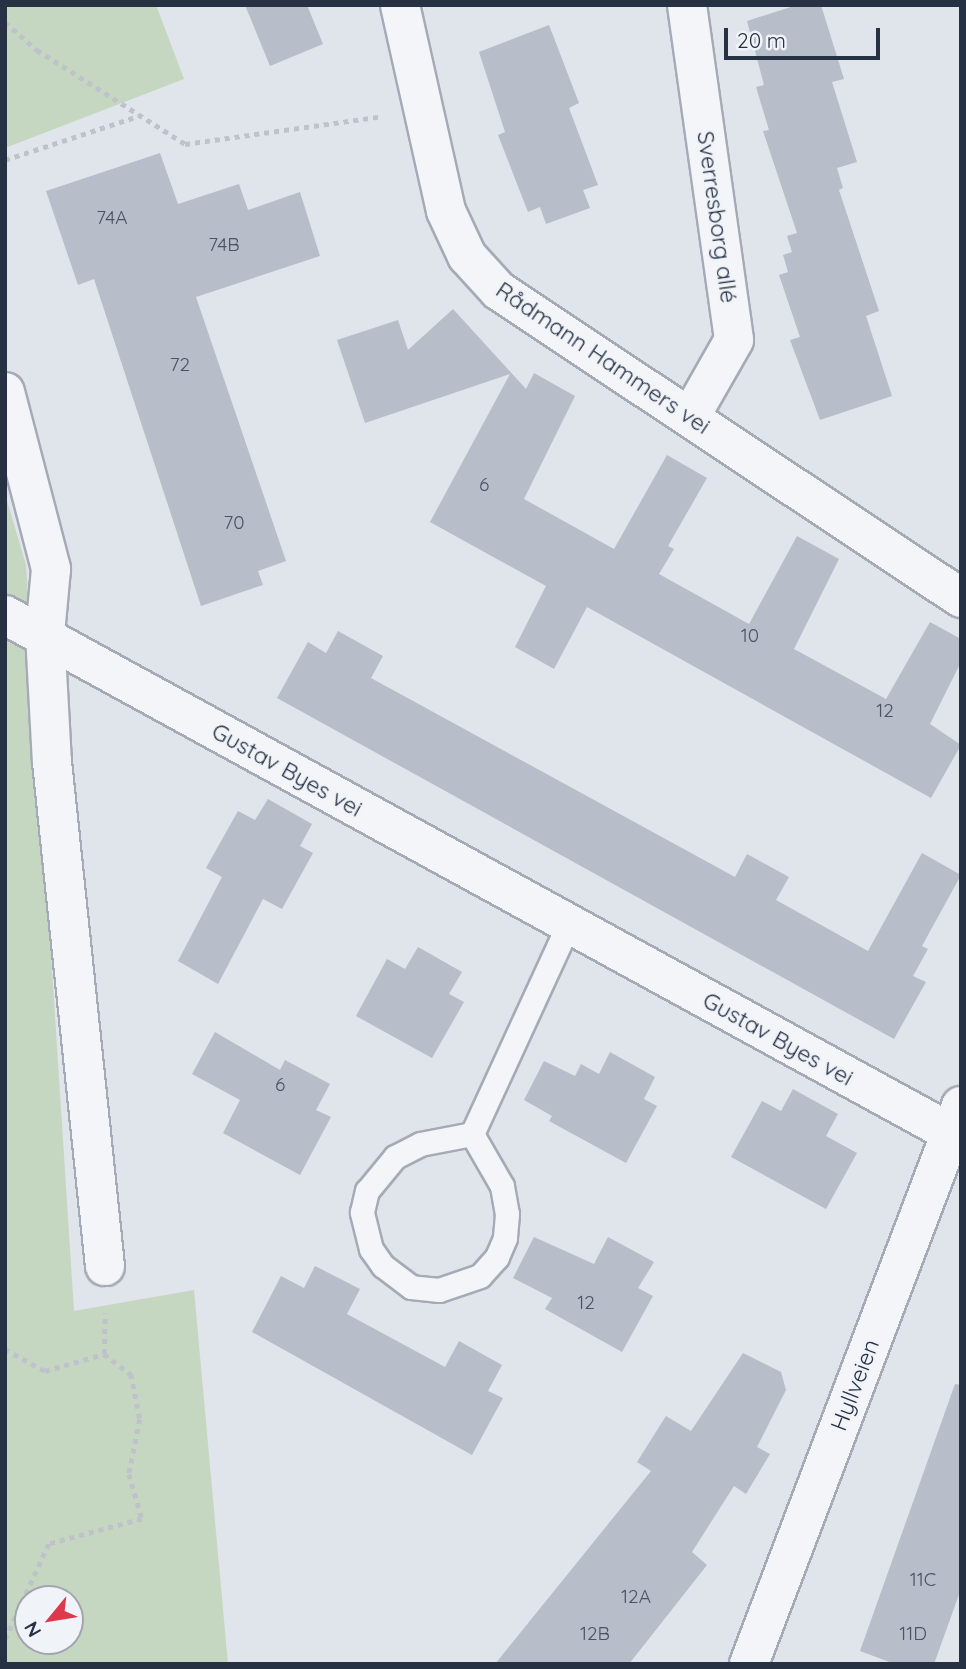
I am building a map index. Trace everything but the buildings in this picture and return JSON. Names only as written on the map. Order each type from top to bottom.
[{"type":"street","name":"Rådmann Hammers vei","points":[[400,5],[446,211],[467,256],[499,291],[961,598]]},
{"type":"street","name":"Sverresborg allé","points":[[687,5],[734,340],[691,417]]},
{"type":"street","points":[[5,391],[51,569],[45,635],[52,762],[105,1266]]},
{"type":"street","name":"Gustav Byes vei","points":[[5,615],[568,925],[956,1119]]},
{"type":"street","name":"Hyllveien","points":[[749,1664],[956,1119]]},
{"type":"lane","points":[[472,1134],[568,925]]},
{"type":"lane","points":[[472,1134],[502,1185],[507,1214],[505,1238],[497,1257],[480,1276],[439,1290],[411,1287],[383,1266],[371,1249],[362,1212],[367,1191],[395,1157],[420,1144],[472,1134]]},
{"type":"path","points":[[5,22],[37,50],[185,144],[423,110]]},
{"type":"path","points":[[5,160],[139,115]]},
{"type":"path","points":[[5,1349],[44,1371],[104,1354],[131,1374],[140,1419],[129,1474],[142,1519],[48,1544],[5,1640]]},
{"type":"green space","points":[[5,5],[156,5],[184,79],[5,148]]},
{"type":"green space","points":[[5,494],[26,565],[74,1311],[194,1290],[228,1664],[5,1664]]}]
